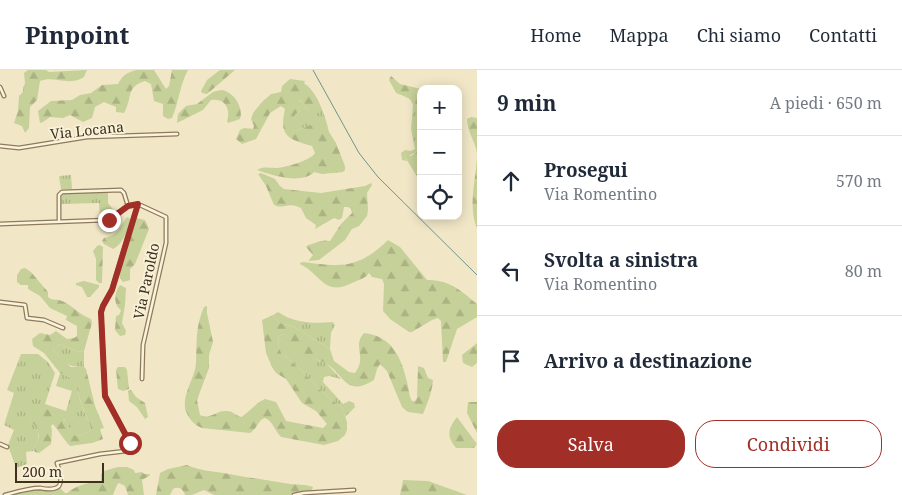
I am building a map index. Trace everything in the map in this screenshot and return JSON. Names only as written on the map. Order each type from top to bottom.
[{"type":"street","points":[[0,87],[4,96]]},
{"type":"street","name":"Via Locana","points":[[0,146],[19,148],[87,137],[177,134]]},
{"type":"street","points":[[59,221],[59,195],[62,192],[121,190],[124,193],[128,206]]},
{"type":"street","points":[[0,224],[107,220],[128,206],[138,204],[112,290],[101,312],[105,396],[130,440],[129,449],[57,463],[60,482],[57,488],[31,489],[5,495]]},
{"type":"street","name":"Via Paroldo","points":[[138,204],[166,218],[165,249],[143,345],[142,379]]},
{"type":"street","points":[[0,302],[25,305],[27,318],[44,320],[63,328]]},
{"type":"street","points":[[0,444],[7,447]]},
{"type":"street","points":[[294,495],[354,490]]},
{"type":"green space","points":[[28,70],[46,70],[49,72],[87,70],[84,77],[78,80],[50,79],[40,81],[37,100],[30,107],[29,128],[25,133],[22,126],[14,123],[18,111],[19,96],[23,92],[25,84],[24,73]]},
{"type":"green space","points":[[137,70],[154,70],[166,89],[169,86],[172,70],[188,70],[172,118],[168,119],[163,116],[163,104],[154,101],[151,84],[145,81],[139,83],[132,90],[124,113],[116,112],[116,107],[104,102],[95,107],[92,118],[83,122],[70,115],[63,118],[50,117],[40,123],[38,111],[51,101],[72,100],[80,95],[91,93],[102,85],[118,84],[125,75]]},
{"type":"green space","points":[[220,70],[235,70],[207,94],[202,93],[201,91],[207,80]]},
{"type":"green space","points":[[391,76],[400,84],[417,88],[417,109],[413,102],[396,93],[389,80]]},
{"type":"green space","points":[[290,79],[305,81],[304,83],[320,111],[319,113],[309,113],[299,100],[300,111],[295,115],[293,130],[296,131],[312,124],[327,124],[345,166],[343,172],[322,174],[314,172],[302,178],[286,178],[257,170],[292,165],[308,159],[315,153],[312,146],[296,141],[284,131],[283,118],[285,109],[281,106],[270,113],[256,139],[242,144],[236,139],[240,130],[244,128],[253,129],[254,126],[251,119],[253,113],[271,94],[281,92],[282,86]]},
{"type":"green space","points":[[304,83],[315,96],[327,124],[312,124],[296,131],[292,130],[293,121],[300,111],[298,100],[303,103],[307,110],[318,107]]},
{"type":"green space","points":[[221,90],[230,93],[236,100],[241,114],[240,119],[228,123],[226,105],[220,101],[211,100],[203,110],[177,123],[178,114],[186,106],[197,104],[213,92]]},
{"type":"green space","points":[[409,97],[417,109],[417,152],[405,157],[407,161],[402,160],[401,153],[405,150],[411,151],[415,149],[411,129],[413,105]]},
{"type":"green space","points":[[471,117],[477,118],[477,153],[467,123],[467,119]]},
{"type":"green space","points":[[417,152],[417,176],[405,157],[407,154],[411,156]]},
{"type":"green space","points":[[477,162],[477,228],[474,219],[473,200]]},
{"type":"green space","points":[[261,173],[275,179],[284,189],[321,193],[365,186],[371,183],[372,185],[367,193],[367,216],[359,226],[352,229],[345,240],[319,260],[309,261],[313,255],[306,247],[324,240],[330,241],[341,224],[352,213],[351,209],[344,207],[342,218],[339,220],[334,218],[315,229],[316,225],[306,218],[301,208],[292,205],[280,207],[274,205],[266,186],[258,174]]},
{"type":"green space","points":[[71,175],[72,189],[61,189],[59,176]]},
{"type":"green space","points":[[108,192],[108,203],[116,213],[109,218],[100,219],[99,203],[61,204],[62,194]]},
{"type":"green space","points":[[128,217],[131,220],[120,243],[113,249],[104,244],[102,241],[104,238],[115,233]]},
{"type":"green space","points":[[136,218],[145,220],[149,229],[135,264],[130,269],[130,280],[123,282],[119,273]]},
{"type":"green space","points":[[388,240],[400,247],[427,280],[448,284],[460,290],[477,304],[477,317],[457,329],[446,362],[443,362],[441,321],[438,318],[432,320],[409,332],[390,319],[383,311],[384,284],[382,279],[372,277],[369,273],[366,277],[343,287],[329,286],[300,264],[303,262],[329,265],[349,264],[368,256]]},
{"type":"green space","points":[[100,245],[103,247],[102,283],[96,280],[96,259],[93,251]]},
{"type":"green space","points":[[25,268],[31,272],[48,292],[48,297],[63,301],[82,315],[91,319],[92,323],[84,351],[78,352],[59,344],[53,349],[71,367],[84,367],[86,369],[95,406],[104,428],[100,429],[103,439],[92,443],[70,446],[53,424],[51,426],[51,444],[39,453],[34,450],[39,436],[37,428],[31,421],[31,409],[40,408],[54,412],[65,421],[74,435],[78,436],[89,432],[91,428],[80,399],[79,382],[60,373],[44,353],[33,346],[32,339],[40,333],[50,335],[56,331],[67,339],[74,338],[77,336],[77,326],[66,320],[67,316],[50,308],[40,296],[28,289],[28,285],[21,285],[17,282],[17,275],[21,269]]},
{"type":"green space","points":[[84,281],[99,285],[90,297],[87,297],[82,287],[76,285],[76,283]]},
{"type":"green space","points":[[120,285],[126,288],[122,323],[126,331],[125,335],[120,336],[115,330],[116,316],[119,315],[121,310],[118,308],[115,298],[116,291]]},
{"type":"green space","points":[[207,306],[213,342],[209,355],[209,368],[197,400],[200,415],[210,416],[227,411],[242,417],[265,399],[276,402],[286,421],[323,428],[327,424],[316,411],[302,403],[286,379],[276,373],[272,367],[266,353],[262,320],[273,315],[280,323],[294,327],[330,349],[334,361],[349,372],[355,373],[359,366],[359,343],[364,333],[382,338],[394,349],[402,364],[412,401],[415,401],[417,398],[418,366],[424,368],[428,378],[433,380],[430,397],[423,414],[408,412],[402,407],[387,371],[380,364],[374,380],[364,385],[351,385],[325,363],[298,353],[284,334],[279,336],[278,343],[281,353],[342,408],[347,422],[345,435],[338,441],[324,445],[281,437],[270,421],[265,418],[250,433],[199,427],[187,414],[185,402],[195,369],[199,321],[204,307]]},
{"type":"green space","points":[[278,312],[284,316],[304,322],[333,322],[335,325],[331,333],[330,349],[294,327],[280,323],[273,315]]},
{"type":"green space","points":[[284,334],[299,353],[326,363],[341,379],[329,376],[324,377],[323,382],[343,404],[349,401],[354,403],[355,407],[345,417],[342,408],[281,353],[278,343],[279,336]]},
{"type":"green space","points":[[477,343],[477,363],[472,367],[463,363],[462,355]]},
{"type":"green space","points":[[59,344],[78,352],[84,351],[84,367],[73,366],[64,361],[53,348]]},
{"type":"green space","points":[[21,354],[38,354],[48,362],[55,373],[45,404],[66,411],[72,391],[56,386],[60,373],[80,382],[80,399],[91,428],[89,432],[78,436],[73,435],[64,419],[31,421],[37,428],[37,443],[33,451],[26,452],[27,464],[16,468],[8,445],[14,430],[4,425],[14,393],[7,390]]},
{"type":"green space","points":[[118,367],[125,367],[127,370],[129,389],[123,391],[118,389],[116,370]]},
{"type":"green space","points":[[131,390],[136,397],[145,403],[148,417],[145,419],[137,407],[129,401],[128,391]]},
{"type":"green space","points":[[468,402],[477,402],[477,433],[467,413]]},
{"type":"green space","points":[[457,417],[477,444],[474,448],[456,448],[453,444],[449,432]]},
{"type":"green space","points":[[187,465],[207,471],[313,487],[312,490],[290,495],[214,495],[204,490],[192,495],[185,495],[182,490],[177,488],[173,489],[170,495],[156,495],[160,473],[168,469]]},
{"type":"green space","points":[[118,467],[127,467],[134,470],[135,473],[150,474],[142,480],[144,495],[128,495],[125,486],[119,483],[113,495],[12,495],[27,490],[51,490],[59,487],[67,493],[83,484],[101,481],[101,474],[104,471]]},
{"type":"green space","points":[[403,480],[428,481],[467,495],[400,495]]},
{"type":"waterway","points":[[313,70],[359,153],[378,177],[477,275]]},
{"type":"route","points":[[109,220],[128,206],[138,204],[112,290],[101,312],[105,396],[127,434],[130,443]]}]
